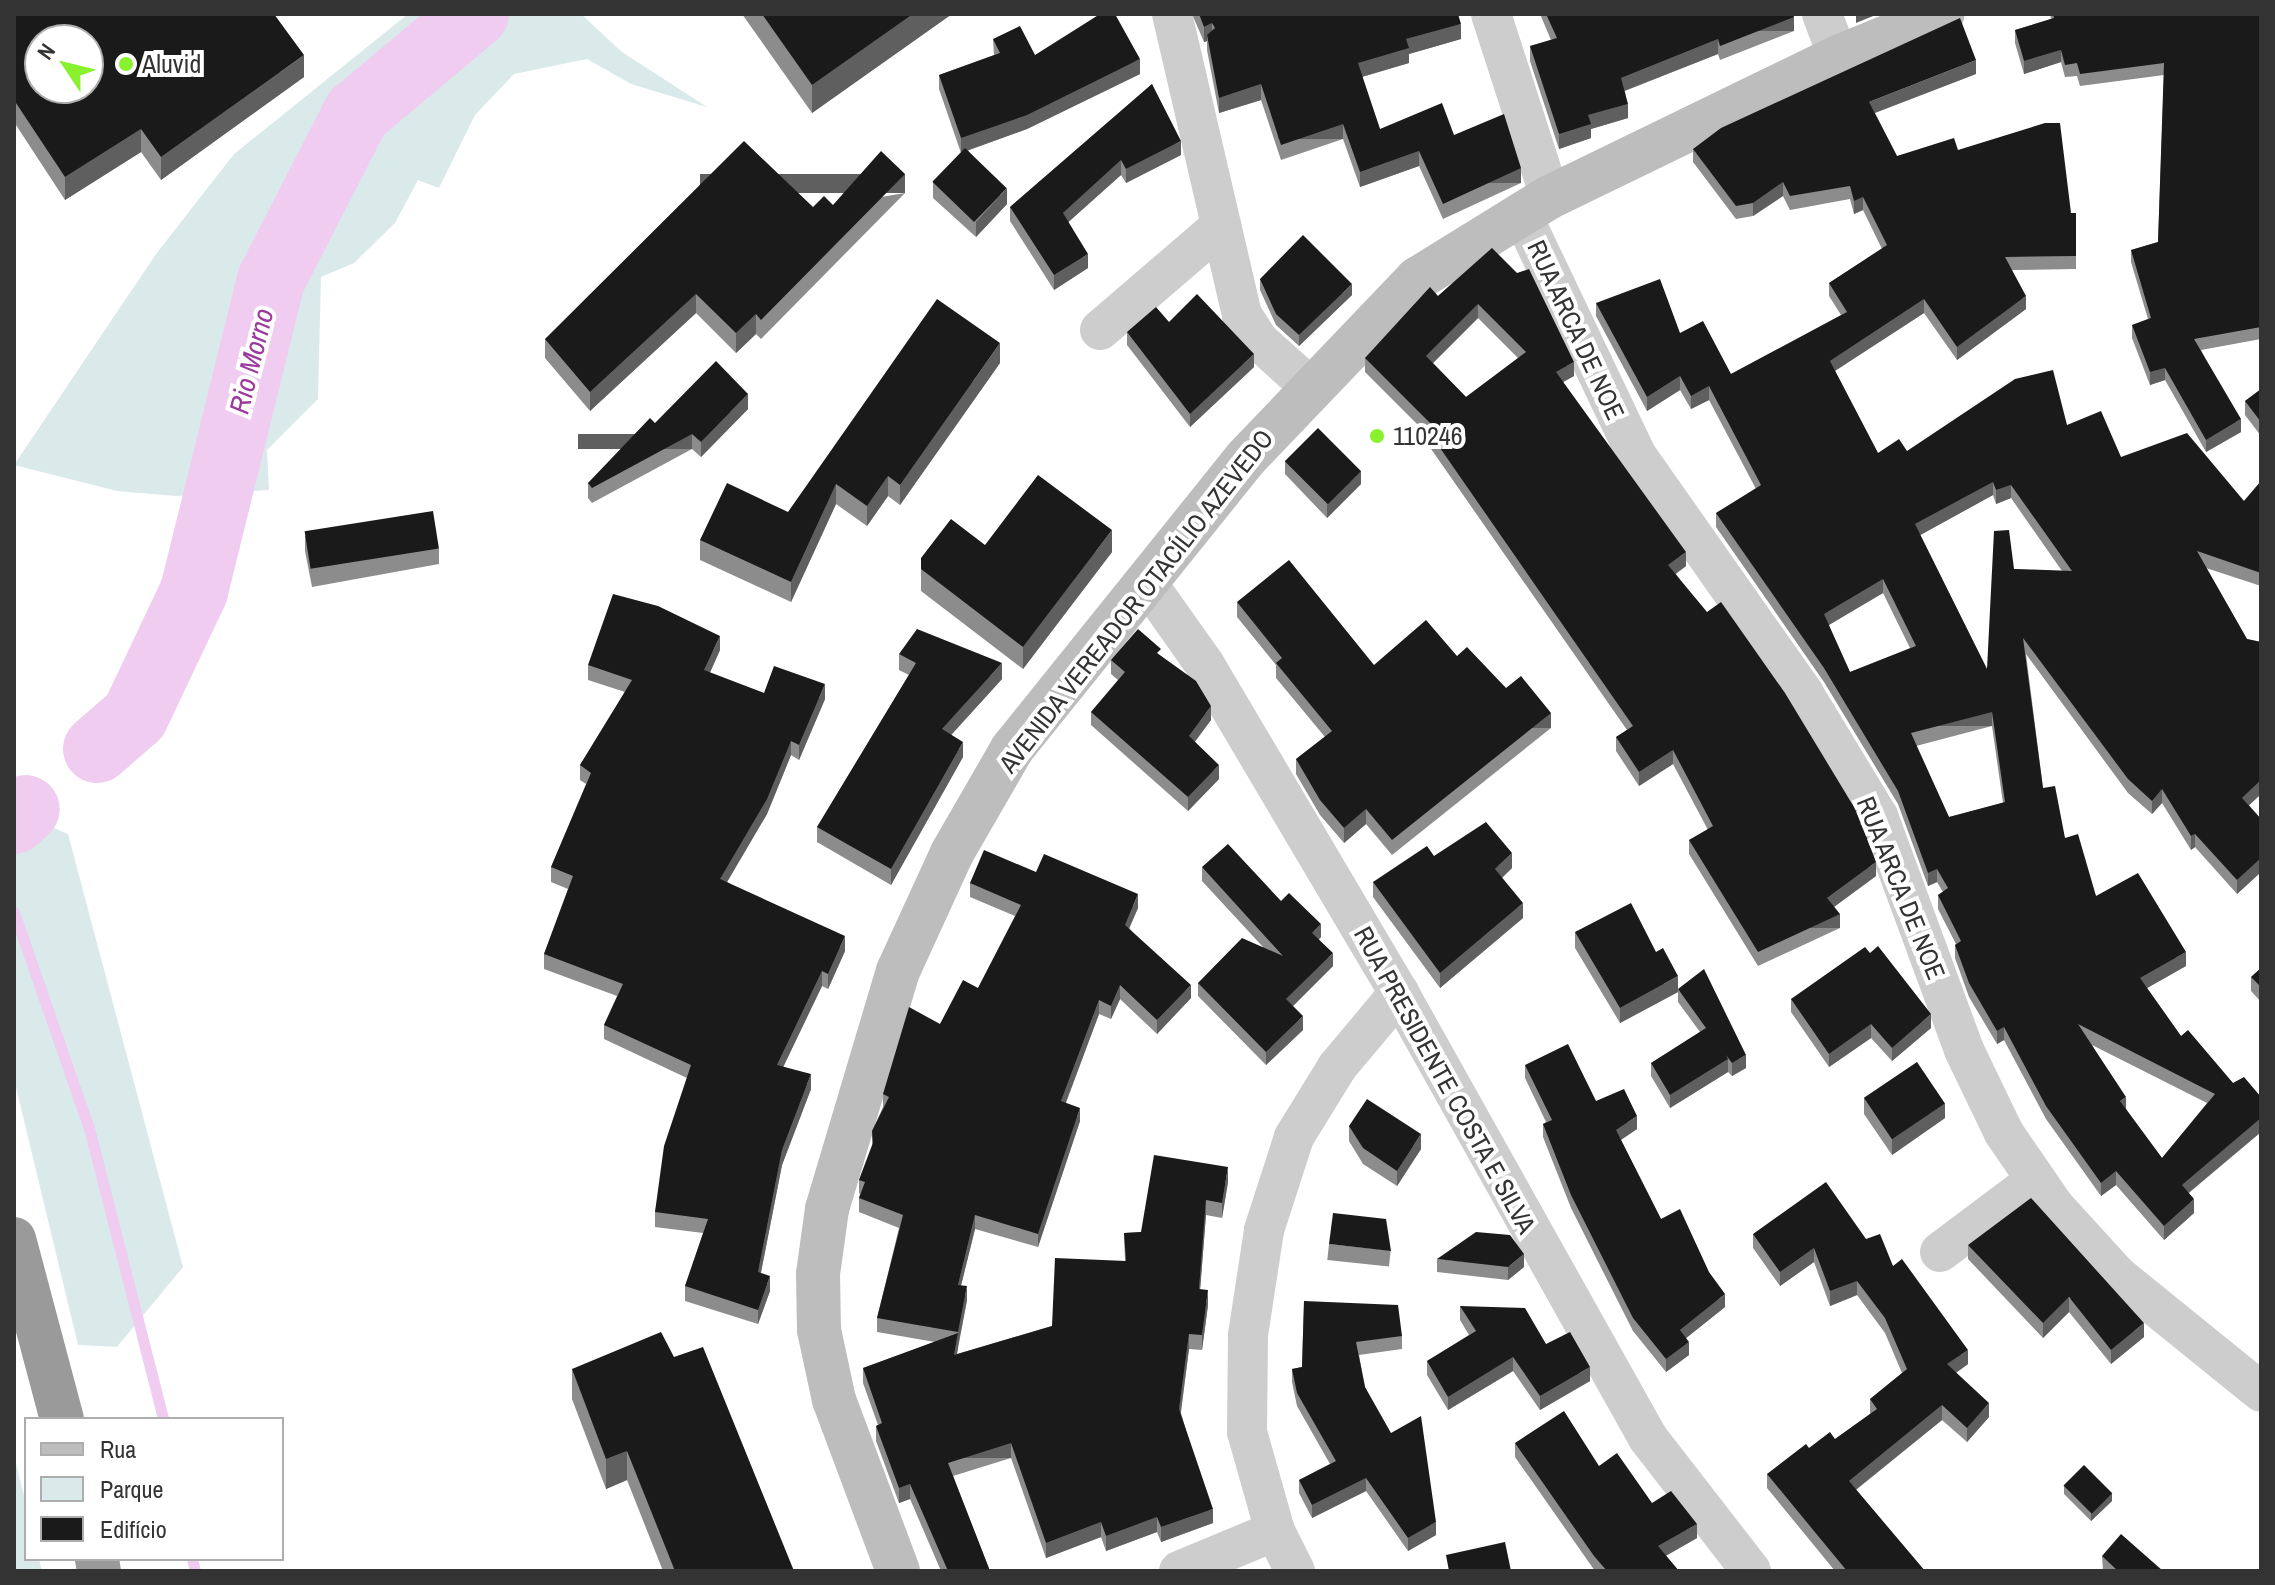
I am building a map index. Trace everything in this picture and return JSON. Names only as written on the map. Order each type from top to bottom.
[{"type":"highway","points":[[14,1239],[61,1417]]},
{"type":"main road","name":"AVENIDA VEREADOR OTACÍLIO AZEVEDO","points":[[898,1571],[834,1400],[819,1330],[818,1274],[827,1209],[898,971],[952,853],[1012,749],[1245,459],[1310,387],[1417,279],[1535,205],[1838,57],[1943,14]]},
{"type":"street","points":[[1172,14],[1242,315],[1258,340],[1310,387]]},
{"type":"street","name":"RUA ARCA DE NOE","points":[[1491,14],[1535,205],[1637,456],[1804,694],[1878,816],[1964,1050],[2004,1133],[2036,1180],[2118,1276],[2261,1392]]},
{"type":"street","points":[[1822,14],[1838,57]]},
{"type":"street","points":[[1100,330],[1221,226]]},
{"type":"street","name":"RUA PRESIDENTE COSTA E SILVA","points":[[1147,583],[1205,665],[1399,993],[1648,1438],[1751,1571]]},
{"type":"street","points":[[1295,1571],[1275,1531],[1247,1432],[1248,1335],[1264,1230],[1294,1137],[1337,1067],[1399,993]]},
{"type":"street","points":[[1940,1252],[2036,1180]]},
{"type":"street","points":[[1179,1571],[1275,1531]]},
{"type":"green space","points":[[408,14],[581,14],[622,52],[707,107],[631,84],[587,59],[514,74],[475,115],[439,188],[418,180],[395,223],[354,263],[321,277],[318,399],[267,450],[269,490],[176,496],[117,491],[14,465],[156,254],[234,154]]},
{"type":"green space","points":[[14,811],[68,834],[183,1267],[117,1347],[78,1345],[14,1079]]},
{"type":"green space","points":[[14,1455],[24,1496],[24,1561],[40,1561],[42,1571],[14,1571]]},
{"type":"building","points":[[14,14],[274,14],[304,55],[161,157],[141,129],[65,177],[14,100]]},
{"type":"building","points":[[762,14],[913,14],[812,85]]},
{"type":"building","points":[[1100,14],[1115,14],[1140,59],[1027,115],[961,138],[939,75],[1000,53],[993,39],[1020,26],[1035,55]]},
{"type":"building","points":[[1199,14],[1458,14],[1461,24],[1406,39],[1409,48],[1358,63],[1380,129],[1442,103],[1454,135],[1504,114],[1521,168],[1443,204],[1419,151],[1360,172],[1343,124],[1281,145],[1261,84],[1219,98],[1207,35],[1215,28],[1212,23],[1204,27]]},
{"type":"building","points":[[1546,14],[1793,14],[1794,17],[1720,46],[1718,39],[1621,78],[1628,104],[1588,115],[1591,124],[1559,134],[1530,46],[1557,38]]},
{"type":"building","points":[[2053,14],[2261,14],[2261,327],[2194,339],[2241,419],[2206,440],[2165,368],[2150,372],[2132,325],[2151,318],[2131,250],[2158,242],[2164,63],[2080,74],[2077,63],[2065,65],[2061,50],[2024,61],[2015,30],[2054,18]]},
{"type":"building","points":[[1960,18],[1976,60],[1869,102],[1897,156],[1954,138],[1958,150],[2045,123],[2060,123],[2071,213],[2076,213],[2076,256],[2005,257],[2026,296],[1957,347],[1924,299],[1830,361],[1878,453],[1899,439],[1907,451],[2015,379],[2053,370],[2067,425],[2101,411],[2121,457],[2187,433],[2244,501],[2261,481],[2261,573],[2197,551],[2247,639],[2261,642],[2261,780],[2242,798],[2261,819],[2261,858],[2237,880],[2195,834],[2191,836],[2162,789],[2152,801],[2128,779],[2023,638],[2043,788],[2055,786],[2065,838],[2078,834],[2096,896],[2138,873],[2186,952],[2140,978],[2181,1036],[2188,1030],[2233,1083],[2244,1077],[2261,1097],[2261,1118],[2182,1185],[2194,1199],[2164,1226],[2116,1171],[2101,1183],[2046,1106],[2004,1027],[1997,1031],[1969,983],[1955,945],[1961,941],[1938,895],[1948,888],[1937,869],[1928,873],[1898,791],[1824,668],[1716,513],[1761,485],[1709,386],[1691,396],[1680,376],[1647,397],[1596,303],[1660,279],[1680,333],[1703,321],[1731,374],[1847,312],[1829,283],[1887,245],[1863,197],[1854,201],[1850,186],[1790,196],[1783,182],[1753,203],[1736,206],[1693,149],[1721,128]],"holes":[[[1993,482],[1996,490],[2011,485],[2072,571],[2014,569],[2009,530],[1994,531],[1987,669],[1915,524]],[[1883,579],[1916,646],[1850,672],[1824,614]],[[1992,712],[2005,802],[1949,817],[1911,733]],[[2078,1024],[2215,1094],[2162,1158],[2120,1101],[2126,1097]]]},
{"type":"building","points":[[1152,84],[1181,141],[1126,169],[1121,160],[1063,213],[1088,254],[1054,275],[1010,207]]},
{"type":"building","points":[[744,141],[813,207],[824,196],[833,205],[881,151],[905,174],[761,320],[756,314],[736,333],[696,294],[590,392],[545,339]]},
{"type":"building","points":[[965,148],[1007,188],[974,222],[932,182]]},
{"type":"building","points":[[1303,235],[1352,284],[1299,335],[1276,314],[1260,279]]},
{"type":"building","points":[[1492,248],[1517,273],[1529,269],[1574,362],[1556,372],[1686,552],[1668,565],[1707,612],[1721,602],[1785,693],[1857,812],[1876,862],[1827,898],[1840,914],[1758,952],[1689,840],[1713,826],[1673,750],[1639,772],[1616,737],[1633,726],[1429,432],[1435,428],[1365,358],[1430,287],[1438,296]],"holes":[[[1478,304],[1526,352],[1466,397],[1426,356]]]},
{"type":"building","points":[[1197,294],[1254,354],[1190,414],[1127,332],[1156,307],[1169,322]]},
{"type":"building","points":[[937,299],[1000,343],[900,485],[888,476],[867,506],[836,484],[791,582],[700,540],[727,483],[788,512]]},
{"type":"building","points":[[716,361],[748,394],[701,442],[692,434],[592,488],[588,483],[650,418],[655,423]]},
{"type":"building","points":[[2261,389],[2261,422],[2245,401]]},
{"type":"building","points":[[1318,428],[1361,471],[1328,504],[1285,461]]},
{"type":"building","points":[[1038,475],[1112,530],[1023,647],[921,569],[921,558],[951,519],[985,545]]},
{"type":"building","points":[[433,511],[439,549],[311,569],[305,531]]},
{"type":"building","points":[[1289,560],[1374,665],[1426,620],[1457,656],[1467,647],[1506,688],[1521,676],[1551,713],[1392,840],[1366,809],[1344,828],[1320,800],[1296,759],[1332,731],[1276,663],[1282,658],[1237,602]]},
{"type":"building","points":[[613,594],[658,606],[720,636],[704,670],[764,693],[774,666],[825,684],[799,745],[791,741],[767,799],[720,879],[845,936],[828,974],[822,971],[777,1065],[811,1074],[782,1150],[758,1272],[770,1276],[758,1310],[685,1286],[708,1219],[655,1212],[664,1146],[691,1065],[604,1025],[623,984],[544,954],[573,876],[551,867],[591,773],[580,765],[632,680],[588,665]]},
{"type":"building","points":[[917,629],[1002,663],[942,729],[963,742],[891,869],[817,827],[916,663],[899,654]]},
{"type":"building","points":[[1138,629],[1161,649],[1157,653],[1196,681],[1211,706],[1189,736],[1219,765],[1188,797],[1091,712],[1125,672],[1111,660]]},
{"type":"building","points":[[1486,822],[1512,853],[1495,869],[1523,903],[1440,973],[1373,882],[1427,846],[1434,856]]},
{"type":"building","points":[[1228,844],[1281,901],[1289,893],[1321,924],[1312,933],[1333,953],[1286,999],[1303,1016],[1266,1052],[1198,983],[1242,938],[1283,956],[1202,867]]},
{"type":"building","points":[[984,850],[1036,872],[1044,854],[1138,894],[1125,925],[1191,985],[1157,1020],[1120,985],[1111,1006],[1099,1000],[1061,1101],[1080,1108],[1038,1234],[975,1215],[958,1285],[967,1286],[958,1332],[877,1318],[903,1215],[859,1198],[865,1182],[859,1180],[873,1143],[872,1131],[889,1097],[883,1094],[909,1007],[940,1024],[963,980],[978,988],[1021,905],[970,883]]},
{"type":"building","points":[[1631,903],[1656,952],[1663,948],[1678,976],[1620,1008],[1575,932]]},
{"type":"building","points":[[1878,946],[1931,1014],[1892,1048],[1871,1024],[1829,1054],[1791,999],[1865,947],[1870,953]]},
{"type":"building","points":[[2261,968],[2261,987],[2251,977]]},
{"type":"building","points":[[1704,969],[1746,1055],[1732,1063],[1726,1055],[1728,1059],[1670,1095],[1651,1063],[1706,1028],[1678,989]]},
{"type":"building","points":[[1568,1044],[1596,1101],[1624,1089],[1637,1116],[1616,1130],[1661,1219],[1680,1209],[1709,1272],[1725,1294],[1680,1330],[1689,1342],[1666,1359],[1633,1318],[1571,1195],[1543,1124],[1552,1120],[1525,1065]]},
{"type":"building","points":[[1917,1062],[1945,1103],[1892,1139],[1864,1098]]},
{"type":"building","points":[[1367,1099],[1421,1134],[1397,1171],[1363,1148],[1349,1126]]},
{"type":"building","points":[[1154,1155],[1228,1167],[1222,1203],[1206,1200],[1199,1289],[1208,1290],[1202,1335],[1189,1334],[1179,1409],[1213,1509],[1161,1527],[1157,1517],[1106,1536],[1101,1522],[1046,1543],[1011,1443],[948,1463],[990,1571],[948,1571],[910,1484],[899,1488],[876,1426],[882,1423],[863,1368],[958,1333],[954,1355],[1052,1326],[1055,1258],[1126,1261],[1124,1233],[1141,1232]]},
{"type":"building","points":[[1826,1182],[1866,1239],[1880,1234],[1893,1266],[1902,1259],[1968,1350],[1947,1364],[1989,1403],[1967,1428],[1942,1405],[1849,1481],[1925,1571],[1847,1571],[1767,1474],[1806,1444],[1809,1448],[1830,1432],[1835,1439],[1877,1409],[1870,1399],[1907,1369],[1885,1318],[1857,1281],[1830,1291],[1814,1248],[1780,1272],[1753,1234]]},
{"type":"building","points":[[2031,1198],[2144,1323],[2111,1350],[2069,1297],[2043,1323],[1968,1245]]},
{"type":"building","points":[[1333,1213],[1386,1219],[1391,1251],[1329,1244]]},
{"type":"building","points":[[1476,1232],[1510,1235],[1524,1254],[1508,1267],[1437,1259]]},
{"type":"building","points":[[1304,1301],[1398,1305],[1402,1336],[1356,1342],[1365,1387],[1391,1433],[1421,1416],[1436,1522],[1408,1538],[1366,1478],[1312,1505],[1299,1480],[1336,1461],[1297,1393],[1292,1369],[1302,1367]]},
{"type":"building","points":[[1460,1306],[1525,1308],[1546,1344],[1570,1332],[1590,1367],[1540,1396],[1513,1357],[1448,1397],[1427,1361],[1476,1331]]},
{"type":"building","points":[[661,1332],[674,1357],[703,1347],[794,1571],[675,1571],[627,1451],[606,1459],[572,1369]]},
{"type":"building","points":[[1564,1411],[1599,1466],[1617,1453],[1652,1503],[1671,1491],[1697,1524],[1658,1546],[1679,1571],[1607,1571],[1594,1556],[1515,1443]]},
{"type":"building","points":[[2084,1465],[2112,1493],[2092,1514],[2063,1486]]},
{"type":"building","points":[[2121,1534],[2163,1571],[2118,1571],[2102,1556]]},
{"type":"building","points":[[1505,1542],[1511,1571],[1449,1571],[1446,1555]]},
{"type":"waterway","name":"Rio Morno","points":[[97,749],[135,716],[194,591],[271,280],[357,113],[475,14]]},
{"type":"waterway","name":"Rio Morno","points":[[14,820],[26,809]]},
{"type":"waterway","points":[[14,912],[89,1128],[162,1417]]},
{"type":"waterway","points":[[192,1561],[195,1571]]},
{"type":"place","name":"Aluvid","points":[[126,64]]},
{"type":"place","name":"110246","points":[[1377,436]]}]
